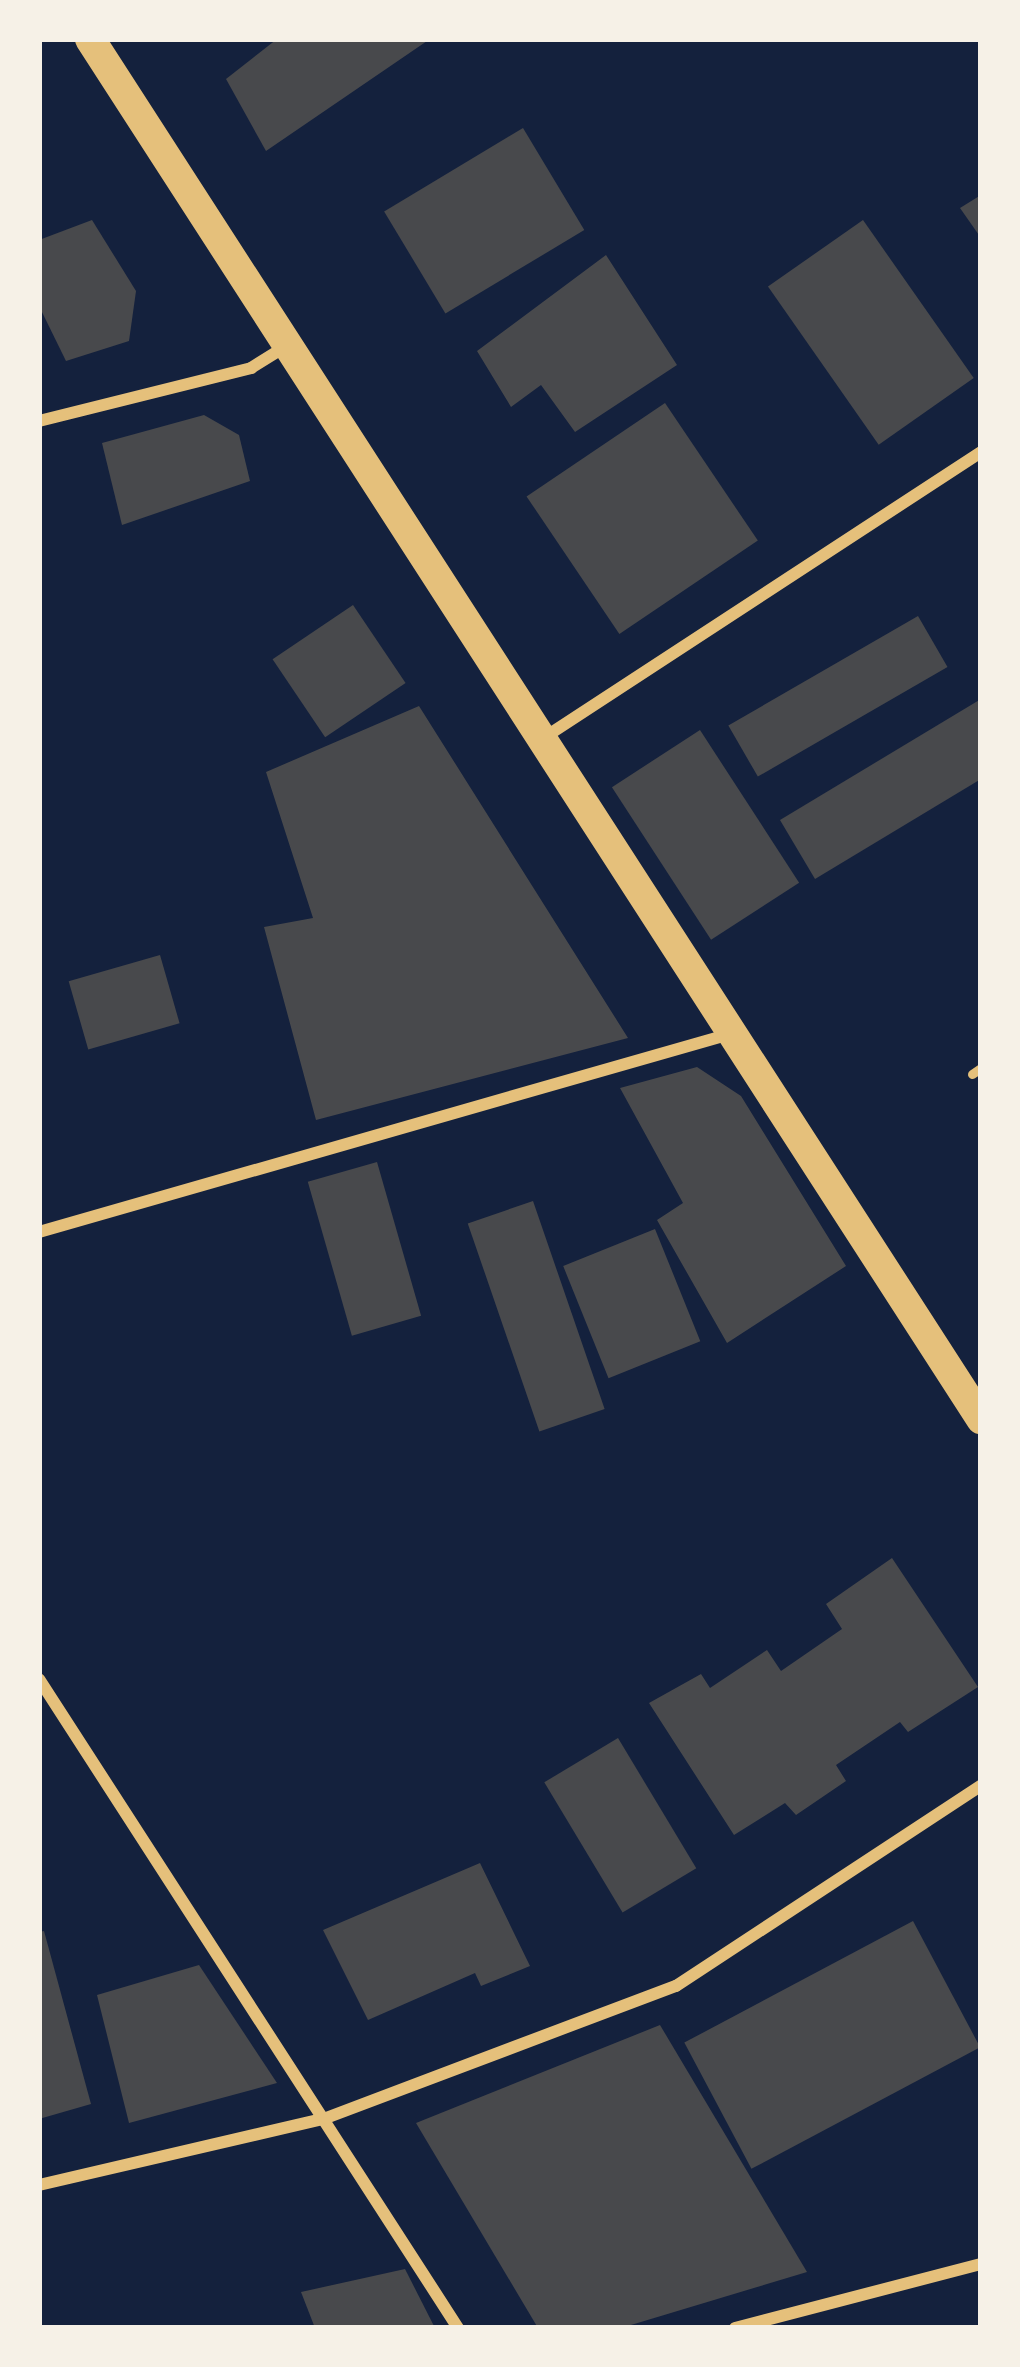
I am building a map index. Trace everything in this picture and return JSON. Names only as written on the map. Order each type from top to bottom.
[{"type":"main road","points":[[90,39],[981,1418]]},
{"type":"street","points":[[39,421],[251,368],[285,347]]},
{"type":"street","points":[[544,738],[981,452]]},
{"type":"street","points":[[39,1232],[730,1034]]},
{"type":"street","points":[[39,1679],[458,2328]]},
{"type":"street","points":[[39,2185],[326,2117],[676,1986],[981,1786]]},
{"type":"street","points":[[735,2328],[981,2264]]},
{"type":"building","points":[[277,39],[430,39],[266,151],[226,79]]},
{"type":"building","points":[[523,128],[584,230],[445,313],[384,211]]},
{"type":"building","points":[[981,195],[981,238],[960,208]]},
{"type":"building","points":[[92,220],[136,291],[129,341],[66,361],[39,306],[39,240]]},
{"type":"building","points":[[863,220],[974,378],[879,445],[768,287]]},
{"type":"building","points":[[606,255],[677,365],[575,432],[541,385],[511,407],[477,351]]},
{"type":"building","points":[[665,403],[758,541],[619,634],[527,496]]},
{"type":"building","points":[[204,415],[239,435],[250,481],[122,525],[102,443]]},
{"type":"building","points":[[353,605],[406,683],[325,737],[273,659]]},
{"type":"building","points":[[918,616],[948,667],[758,777],[728,726]]},
{"type":"building","points":[[981,699],[981,779],[815,879],[780,820]]},
{"type":"building","points":[[419,706],[628,1038],[316,1120],[264,927],[313,918],[266,772]]},
{"type":"building","points":[[700,730],[799,883],[711,940],[612,787]]},
{"type":"building","points":[[160,955],[180,1023],[88,1049],[69,981]]},
{"type":"building","points":[[697,1067],[741,1096],[846,1266],[727,1343],[657,1220],[683,1203],[620,1088]]},
{"type":"building","points":[[377,1162],[421,1316],[352,1336],[308,1182]]},
{"type":"building","points":[[533,1201],[605,1409],[539,1431],[468,1223]]},
{"type":"building","points":[[655,1229],[700,1341],[609,1378],[563,1266]]},
{"type":"building","points":[[892,1558],[978,1687],[908,1732],[900,1722],[836,1765],[846,1781],[796,1815],[785,1803],[734,1835],[649,1703],[701,1674],[710,1688],[767,1650],[781,1671],[842,1629],[826,1604]]},
{"type":"building","points":[[618,1738],[696,1868],[623,1913],[544,1782]]},
{"type":"building","points":[[480,1863],[530,1966],[481,1986],[475,1973],[368,2020],[323,1930]]},
{"type":"building","points":[[913,1921],[980,2047],[751,2169],[684,2043]]},
{"type":"building","points":[[44,1931],[91,2104],[39,2119],[39,1932]]},
{"type":"building","points":[[199,1965],[277,2083],[129,2123],[97,1995]]},
{"type":"building","points":[[660,2025],[807,2272],[621,2328],[538,2328],[416,2123]]},
{"type":"building","points":[[405,2269],[435,2328],[315,2328],[301,2292]]}]
